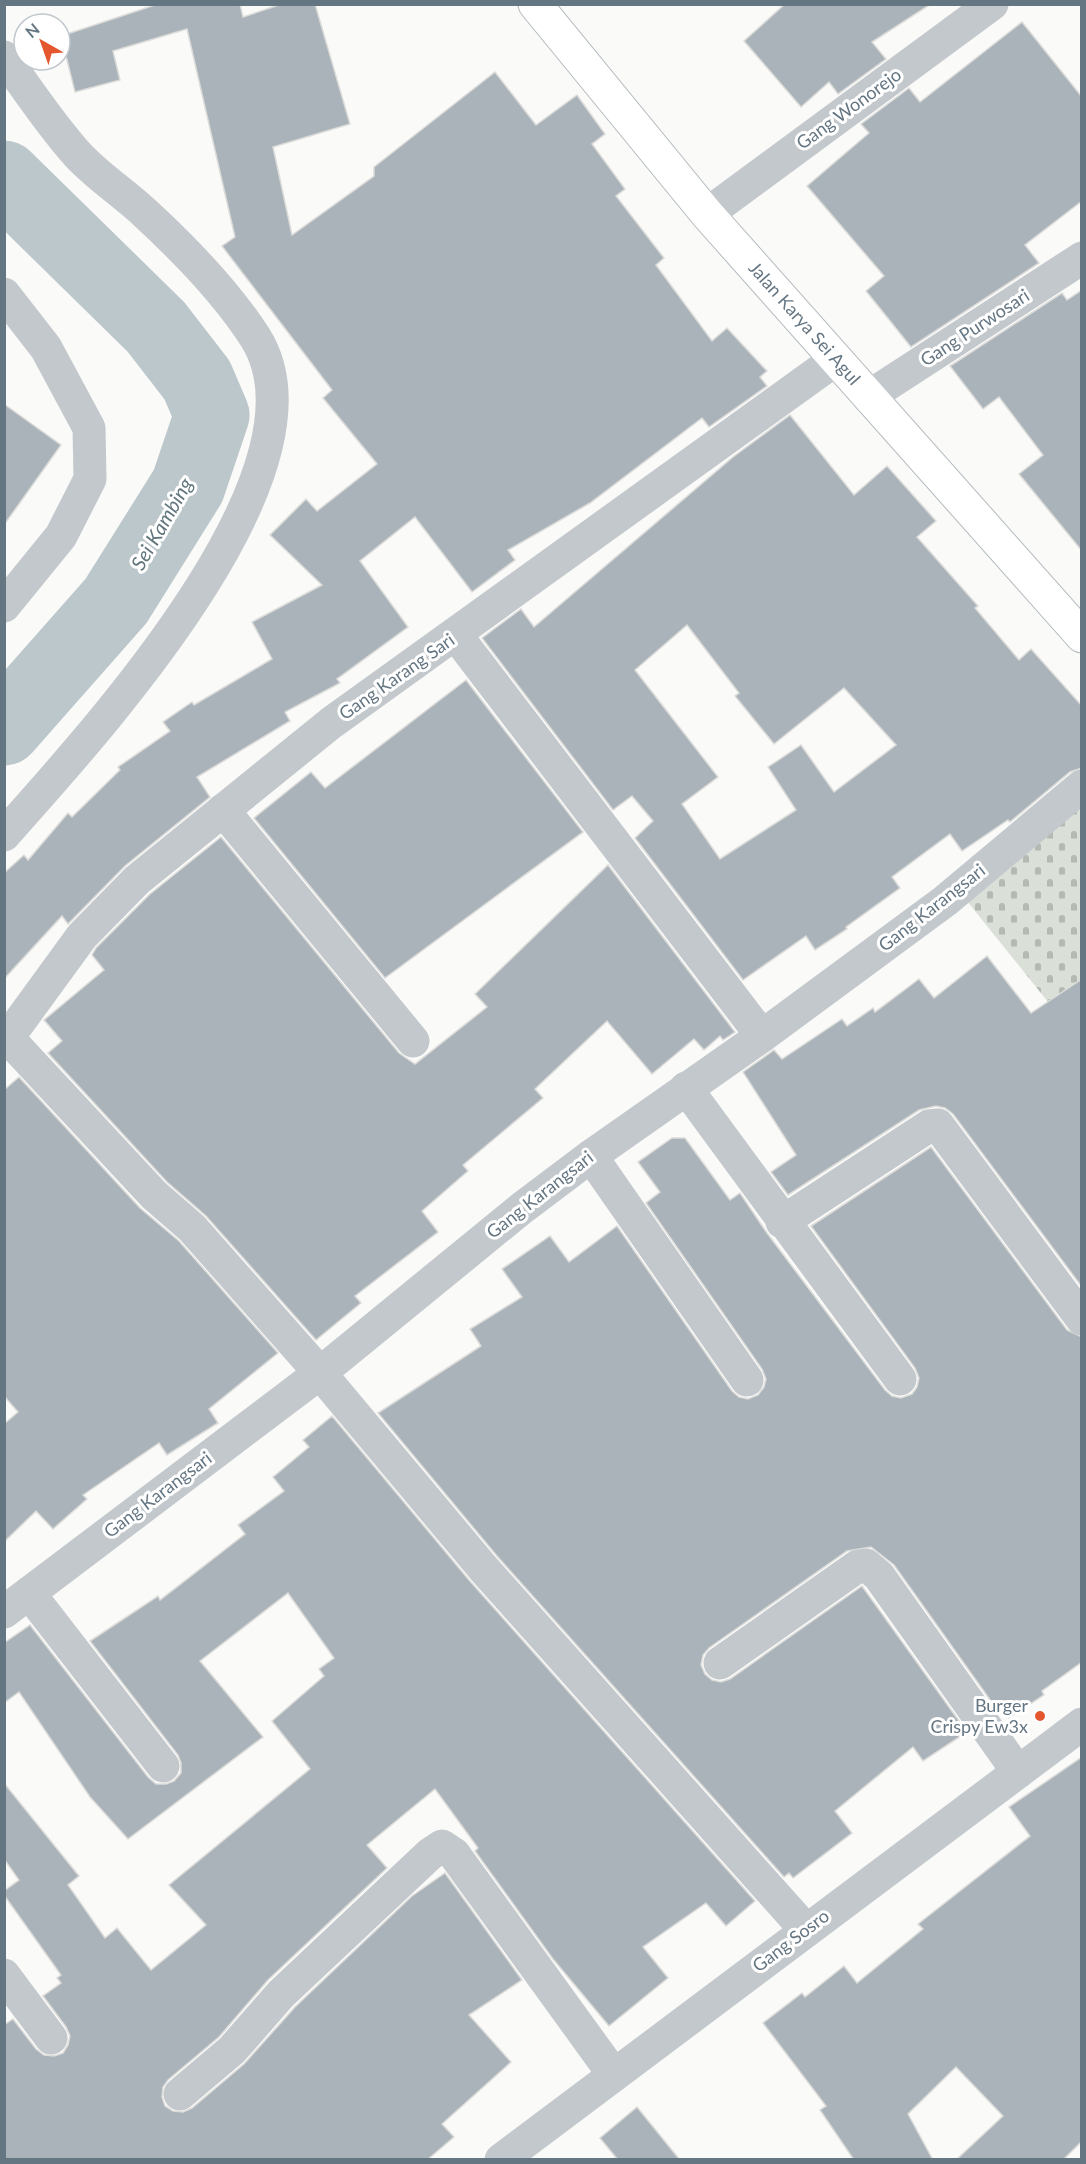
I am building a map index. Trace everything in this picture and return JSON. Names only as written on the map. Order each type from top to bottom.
[{"type":"main road","name":"Jalan Karya Sei Agul","points":[[535,4],[707,214],[1082,636]]},
{"type":"street","name":"Gang Wonorejo","points":[[707,214],[992,4]]},
{"type":"street","points":[[4,57],[78,155],[146,214],[176,244],[222,293],[256,338],[268,365],[271,418],[259,470],[230,542],[168,638],[93,736],[4,835]]},
{"type":"street","name":"Gang Purwosari","points":[[868,397],[1082,258]]},
{"type":"street","points":[[4,294],[46,348],[89,428],[90,478],[61,536],[4,606]]},
{"type":"street","name":"Gang Karang Sari","points":[[6,1040],[82,936],[137,880],[331,723],[835,360]]},
{"type":"street","points":[[456,635],[762,1036]]},
{"type":"street","name":"Gang Karangsari","points":[[17,1602],[320,1373],[591,1156],[762,1036],[945,901],[1082,786]]},
{"type":"street","points":[[223,810],[413,1041]]},
{"type":"street","points":[[6,1040],[154,1196],[192,1228],[320,1373],[483,1568],[806,1930]]},
{"type":"street","points":[[686,1088],[782,1222],[900,1379]]},
{"type":"street","points":[[782,1222],[929,1126],[938,1125],[1082,1319]]},
{"type":"street","points":[[591,1156],[747,1380]]},
{"type":"street","points":[[720,1663],[858,1566],[866,1565],[879,1576],[1018,1772]]},
{"type":"street","points":[[17,1602],[163,1766]]},
{"type":"street","name":"Gang Sosro","points":[[506,2158],[806,1930],[1082,1725]]},
{"type":"street","points":[[180,2094],[232,2050],[280,1994],[430,1854],[442,1846],[454,1854],[614,2075]]},
{"type":"street","points":[[4,1975],[51,2038]]},
{"type":"green space","points":[[1081,804],[1081,1043],[967,901]]},
{"type":"building","points":[[158,4],[240,4],[243,17],[282,4],[315,4],[350,124],[273,147],[292,235],[374,176],[374,167],[495,72],[536,125],[577,95],[605,134],[592,144],[625,189],[616,196],[664,258],[656,265],[712,341],[727,328],[767,371],[760,377],[767,386],[709,427],[702,418],[590,503],[508,550],[515,560],[472,592],[415,517],[360,561],[408,627],[337,679],[340,683],[285,712],[290,721],[197,777],[210,797],[125,866],[68,924],[62,916],[4,979],[4,873],[24,855],[28,860],[68,813],[72,817],[120,770],[118,767],[170,731],[163,722],[192,702],[194,705],[272,659],[252,622],[322,585],[270,535],[306,499],[317,511],[377,464],[323,398],[332,390],[222,246],[235,237],[187,29],[113,51],[120,80],[75,92],[70,72],[72,72],[72,32]]},
{"type":"building","points":[[785,4],[931,4],[872,42],[886,59],[838,94],[829,82],[801,107],[744,41]]},
{"type":"building","points":[[1022,22],[1082,97],[1082,201],[1025,245],[1039,263],[911,347],[866,291],[884,276],[807,186],[869,133],[861,124],[909,88],[920,102]]},
{"type":"building","points":[[1082,290],[1082,551],[1019,474],[1043,455],[999,397],[983,409],[950,366],[1062,293],[1067,300]]},
{"type":"building","points":[[4,404],[61,445],[4,525]]},
{"type":"building","points":[[790,415],[854,495],[887,466],[936,521],[917,537],[978,606],[975,608],[1019,660],[1031,649],[1082,706],[1082,768],[1070,772],[1010,822],[1008,820],[962,851],[950,834],[892,877],[900,888],[846,927],[847,929],[815,950],[806,936],[743,980],[635,838],[653,821],[632,796],[613,810],[482,638],[521,609],[534,627],[733,457]],"holes":[[[687,625],[739,693],[735,696],[774,744],[844,688],[896,745],[834,792],[801,745],[768,767],[796,810],[720,859],[682,804],[718,777],[635,670]]]},
{"type":"building","points":[[466,680],[583,832],[385,978],[254,818],[311,772],[325,788]]},
{"type":"building","points":[[221,837],[399,1053],[415,1064],[487,1007],[475,994],[608,865],[735,1032],[723,1040],[720,1036],[704,1050],[694,1039],[652,1074],[607,1021],[535,1089],[543,1098],[463,1165],[468,1171],[422,1211],[438,1232],[355,1296],[361,1303],[316,1340],[206,1216],[167,1182],[48,1053],[62,1041],[44,1020],[104,970],[92,955],[96,948],[150,894]]},
{"type":"building","points":[[987,956],[1031,1013],[1082,979],[1082,1287],[953,1114],[945,1108],[936,1106],[919,1110],[788,1195],[771,1172],[796,1155],[743,1072],[774,1050],[782,1059],[842,1019],[847,1026],[873,1008],[875,1012],[919,979],[934,998]]},
{"type":"building","points":[[19,1077],[140,1208],[179,1241],[278,1353],[209,1409],[218,1423],[167,1455],[159,1443],[83,1495],[87,1499],[53,1529],[36,1511],[4,1542],[4,1424],[18,1412],[4,1396],[4,1090]]},
{"type":"building","points":[[672,1138],[685,1138],[730,1200],[740,1193],[767,1233],[885,1390],[892,1396],[901,1398],[912,1394],[919,1378],[915,1368],[811,1226],[931,1147],[1067,1330],[1082,1337],[1082,1662],[1042,1691],[1044,1695],[1009,1718],[1003,1708],[998,1711],[894,1565],[871,1547],[847,1551],[709,1648],[703,1655],[701,1665],[705,1674],[712,1680],[721,1682],[730,1679],[862,1586],[967,1732],[923,1761],[913,1747],[835,1811],[852,1833],[793,1878],[789,1873],[784,1877],[497,1556],[378,1413],[481,1346],[470,1329],[522,1297],[502,1269],[550,1236],[569,1262],[617,1226],[732,1391],[739,1397],[748,1399],[758,1395],[766,1379],[762,1369],[646,1203],[660,1192],[638,1162]]},
{"type":"building","points":[[332,1416],[469,1580],[755,1901],[726,1926],[706,1903],[643,1947],[668,1978],[609,2026],[553,1959],[475,1851],[478,1848],[435,1789],[367,1845],[387,1868],[268,1980],[219,2037],[168,2080],[163,2087],[162,2097],[165,2106],[173,2111],[183,2112],[192,2108],[244,2064],[295,2007],[412,1896],[445,1873],[522,1980],[469,2015],[511,2062],[442,2124],[454,2137],[427,2160],[4,2160],[4,2025],[13,2019],[36,2049],[44,2055],[54,2056],[63,2053],[70,2036],[43,1996],[61,1983],[57,1978],[61,1975],[4,1895],[4,1891],[19,1880],[4,1859],[4,1783],[79,1876],[68,1885],[105,1938],[117,1928],[151,1970],[206,1925],[169,1885],[310,1769],[272,1721],[324,1676],[319,1669],[334,1658],[288,1593],[200,1661],[263,1737],[128,1839],[90,1797],[19,1692],[4,1703],[4,1643],[30,1625],[148,1777],[156,1784],[174,1781],[181,1773],[178,1755],[90,1641],[158,1596],[160,1600],[245,1534],[238,1525],[284,1491],[273,1477],[309,1447],[303,1440]]},
{"type":"building","points":[[1082,1757],[1082,2141],[1063,2160],[956,2160],[1003,2116],[956,2067],[908,2114],[933,2160],[854,2160],[820,2110],[826,2106],[763,2023],[802,1993],[805,1997],[844,1966],[857,1983],[923,1929],[918,1924],[1030,1836],[1009,1807]]},
{"type":"building","points":[[637,2107],[680,2160],[618,2160],[600,2138]]},
{"type":"waterway","name":"Sei Kambing","points":[[4,178],[156,327],[197,380],[212,415],[188,486],[116,601],[4,728]]},
{"type":"place","name":"Burger Crispy Ew3x","points":[[1040,1716]]}]
